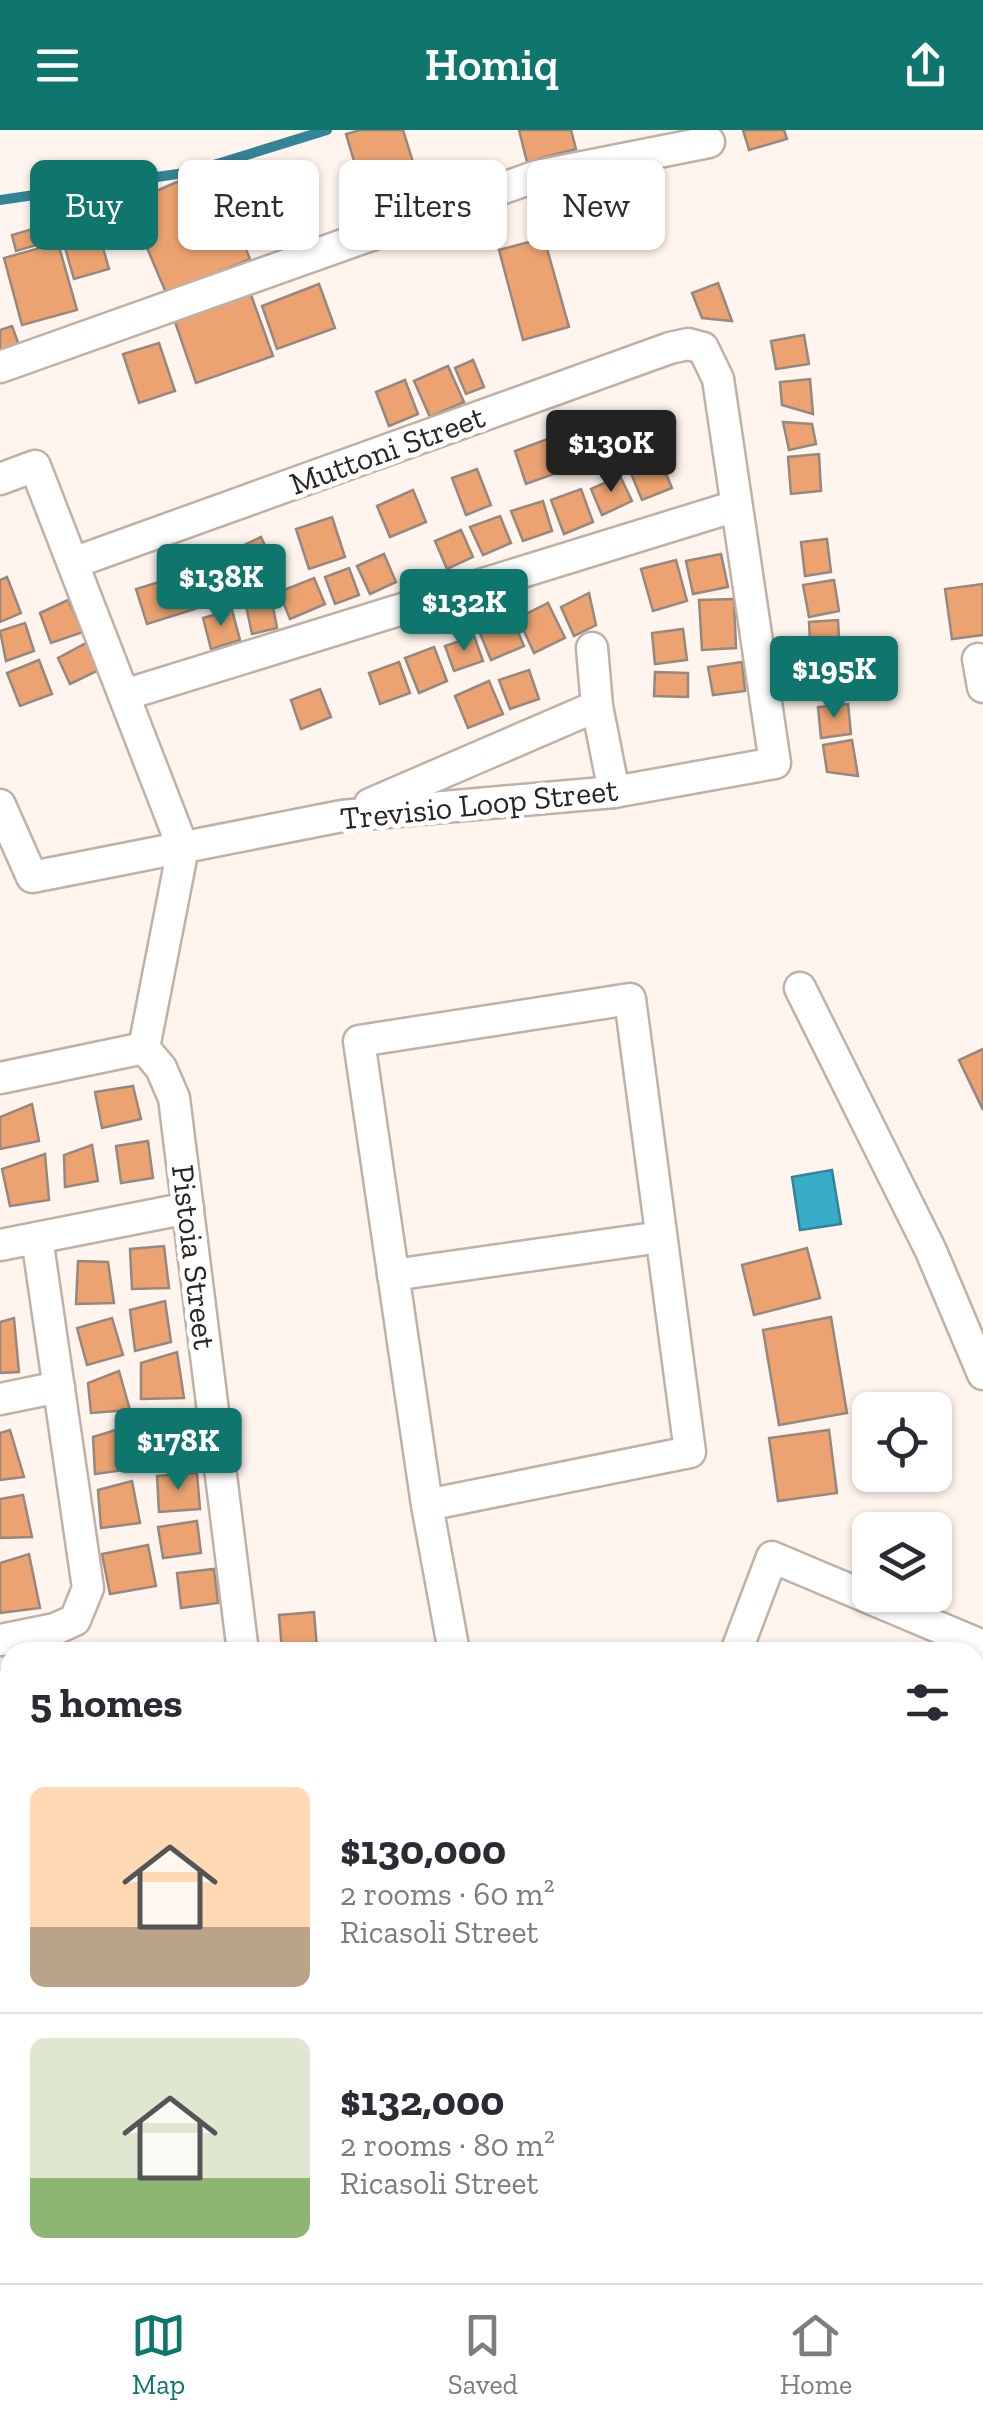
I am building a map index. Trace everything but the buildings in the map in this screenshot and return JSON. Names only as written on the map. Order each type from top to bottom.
[{"type":"street","points":[[0,367],[537,176],[709,142]]},
{"type":"street","name":"Muttoni Street","points":[[73,563],[688,344],[702,348],[718,379],[736,506]]},
{"type":"street","points":[[0,480],[35,466],[182,848],[144,1048],[0,1078]]},
{"type":"street","points":[[124,695],[736,506]]},
{"type":"street","name":"Trevisio Loop Street","points":[[0,806],[32,876],[342,816],[614,792],[775,763],[736,506]]},
{"type":"street","points":[[592,648],[597,706],[614,792]]},
{"type":"street","points":[[342,816],[597,706]]},
{"type":"street","points":[[800,988],[931,1251],[983,1374]]},
{"type":"street","points":[[427,1506],[690,1452],[630,999],[359,1042],[427,1506],[452,1642]]},
{"type":"street","name":"Pistoia Street","points":[[144,1048],[161,1068],[174,1098],[242,1642]]},
{"type":"street","points":[[0,1245],[188,1208]]},
{"type":"street","points":[[393,1275],[661,1236]]},
{"type":"street","points":[[0,1640],[55,1629],[75,1620],[88,1588],[37,1238]]},
{"type":"street","points":[[0,1399],[59,1387]]},
{"type":"street","points":[[740,1642],[772,1557],[974,1642]]},
{"type":"water","points":[[832,1170],[841,1224],[800,1230],[792,1177]]},
{"type":"waterway","points":[[0,200],[191,172],[327,130]]}]
